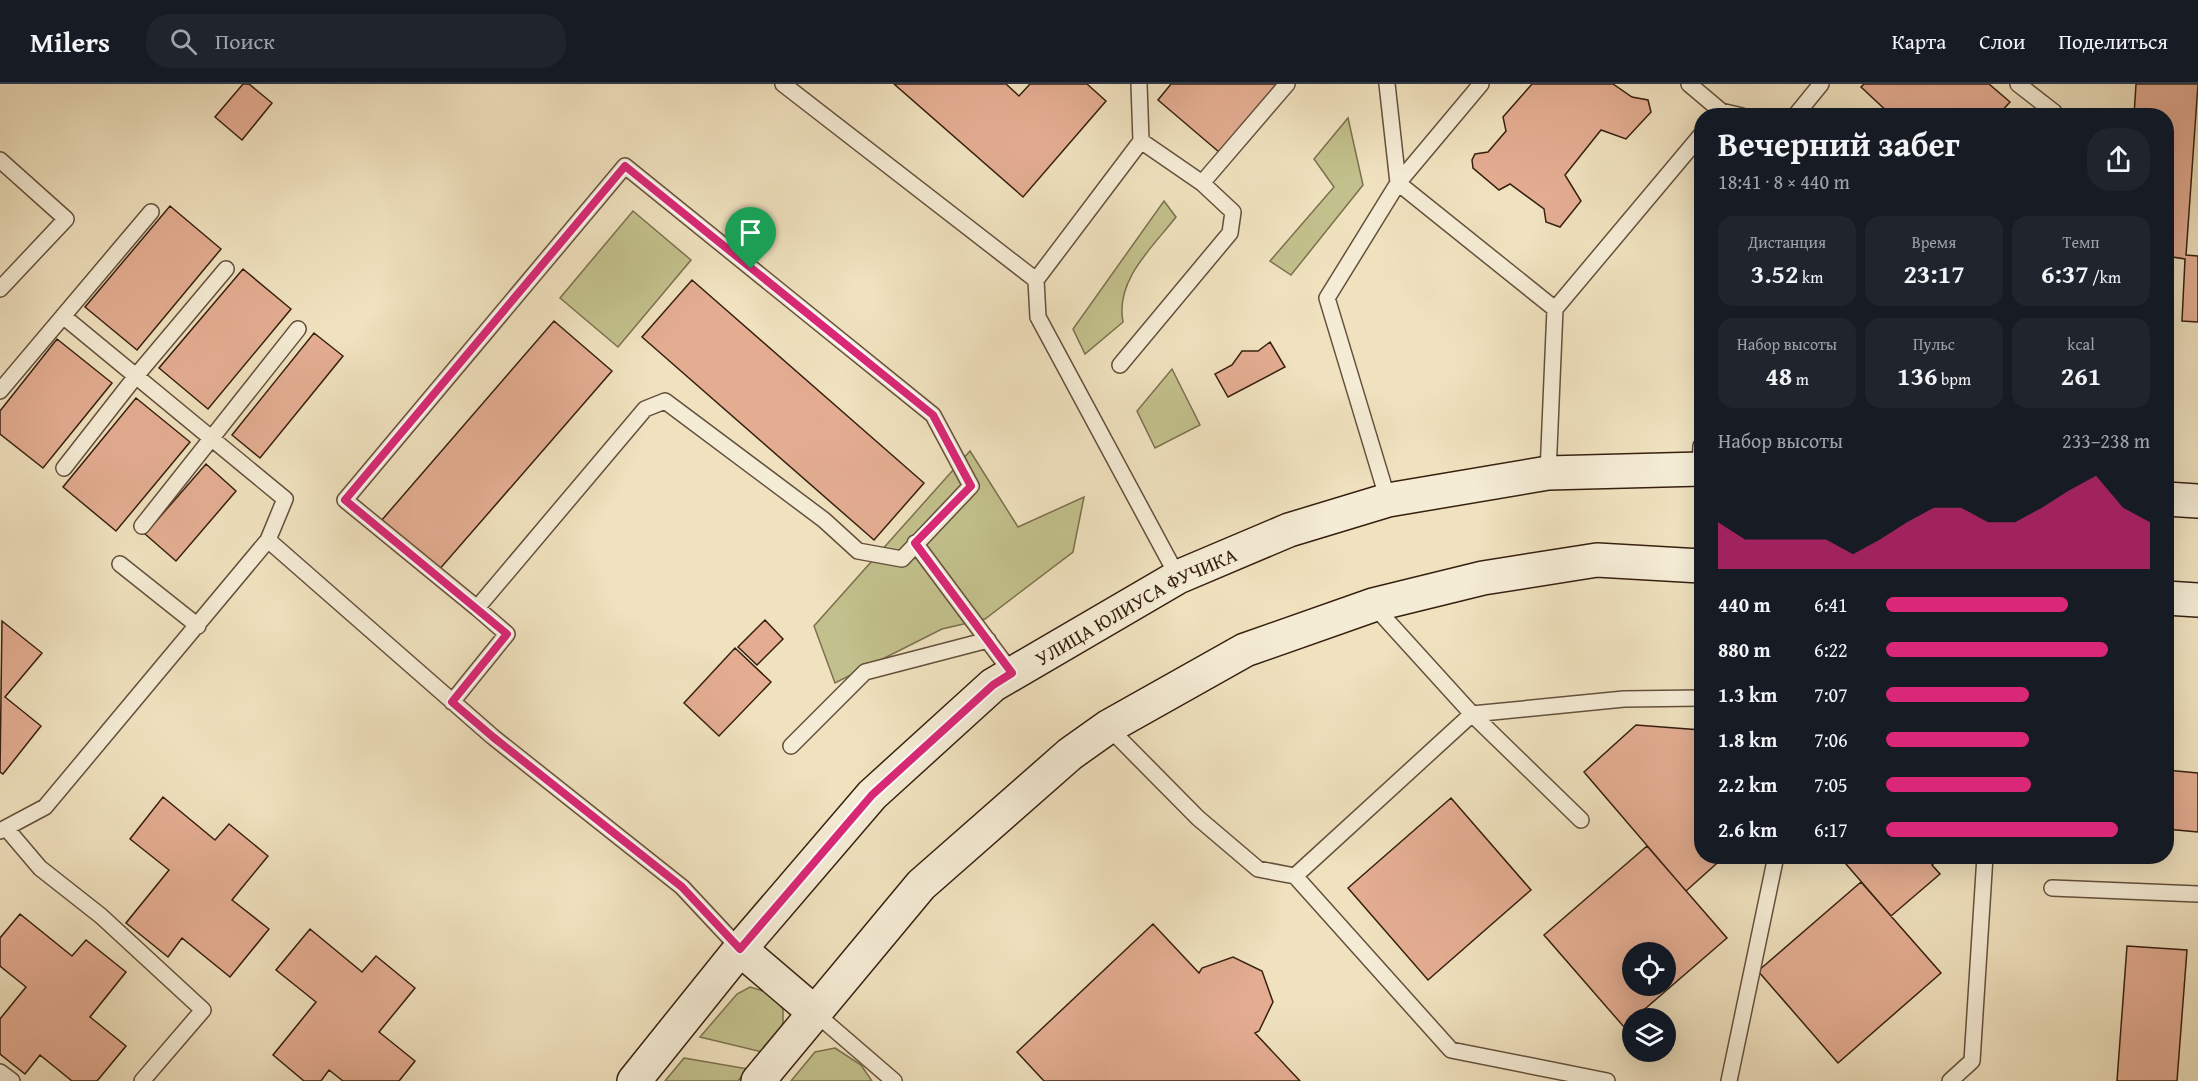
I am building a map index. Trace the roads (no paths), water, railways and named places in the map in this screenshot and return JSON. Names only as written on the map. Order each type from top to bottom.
[{"type":"main road","name":"УЛИЦА ЮЛИУСА ФУЧИКА","points":[[634,1081],[740,949],[872,795],[993,685],[1012,673],[1178,577],[1289,530],[1388,500],[1548,473],[1694,461]]},
{"type":"main road","points":[[2174,500],[2198,501]]},
{"type":"main road","points":[[758,1081],[921,885],[1070,754],[1108,727],[1245,650],[1373,605],[1483,578],[1597,560],[1694,566]]},
{"type":"main road","points":[[2174,598],[2198,600]]},
{"type":"main road","points":[[740,949],[814,1012]]},
{"type":"lane","points":[[783,84],[1036,280]]},
{"type":"lane","points":[[1139,84],[1141,141],[1036,280],[1038,317],[1178,577]]},
{"type":"lane","points":[[1202,183],[1287,84]]},
{"type":"lane","points":[[1387,84],[1398,183],[1555,309]]},
{"type":"lane","points":[[1388,500],[1327,298],[1398,183],[1481,84]]},
{"type":"lane","points":[[1689,84],[1714,108]]},
{"type":"lane","points":[[1802,108],[1821,84]]},
{"type":"lane","points":[[2018,84],[2049,108]]},
{"type":"lane","points":[[1120,365],[1230,233],[1233,212],[1202,183],[1141,141]]},
{"type":"lane","points":[[1548,473],[1555,309],[1694,143]]},
{"type":"lane","points":[[0,160],[66,219],[0,289]]},
{"type":"lane","points":[[452,702],[507,634],[345,500],[625,166],[933,415],[971,486],[902,559],[858,551],[825,520],[664,401],[645,409],[477,608]]},
{"type":"lane","points":[[0,391],[151,212]]},
{"type":"lane","points":[[64,468],[136,376],[226,269]]},
{"type":"lane","points":[[63,316],[285,499],[268,540],[45,807],[3,829],[40,868],[101,916],[203,1010],[142,1081]]},
{"type":"lane","points":[[142,526],[298,329]]},
{"type":"lane","points":[[268,540],[493,737],[682,887],[740,949]]},
{"type":"lane","points":[[915,543],[1012,673]]},
{"type":"lane","points":[[120,564],[198,626]]},
{"type":"lane","points":[[1373,605],[1472,714],[1581,820]]},
{"type":"lane","points":[[791,746],[865,672],[988,640]]},
{"type":"lane","points":[[1295,876],[1472,714],[1624,699],[1694,698]]},
{"type":"lane","points":[[1108,727],[1198,818],[1258,869],[1295,876],[1451,1050],[1607,1081]]},
{"type":"lane","points":[[1729,1081],[1774,864]]},
{"type":"lane","points":[[1950,1081],[1972,1061],[1984,864]]},
{"type":"lane","points":[[2052,888],[2198,894]]},
{"type":"lane","points":[[814,1012],[894,1081]]},
{"type":"lane","points":[[0,1072],[12,1081]]}]
